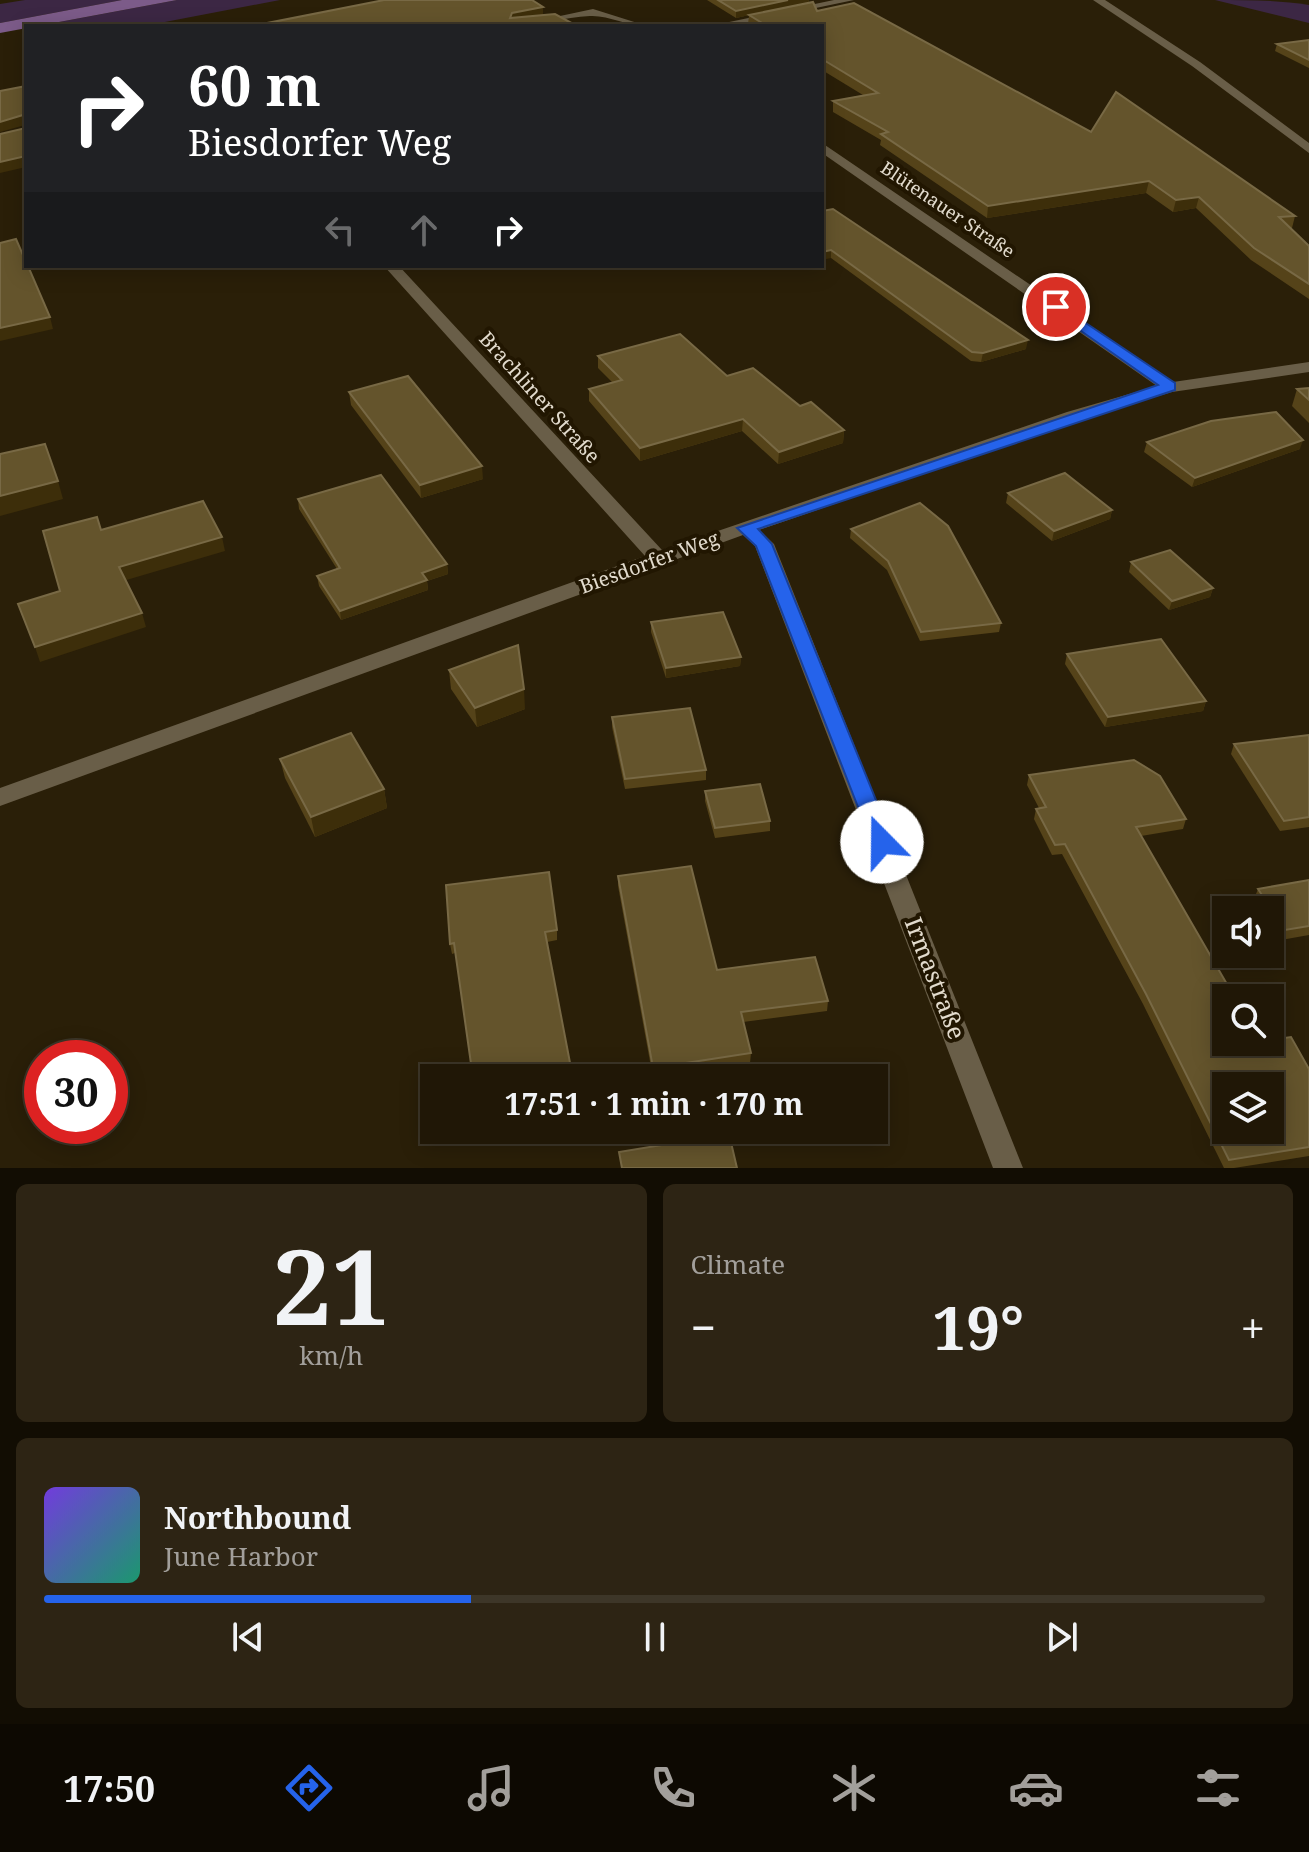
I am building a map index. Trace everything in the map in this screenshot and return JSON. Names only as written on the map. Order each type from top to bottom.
[{"type":"street","points":[[1098,0],[1196,64],[1309,149]]},
{"type":"street","points":[[530,24],[593,12],[634,24]]},
{"type":"street","name":"Blütenauer Straße","points":[[824,148],[1170,387]]},
{"type":"street","name":"Brachliner Straße","points":[[393,268],[658,558]]},
{"type":"street","name":"Biesdorfer Weg","points":[[0,797],[658,558],[1170,387],[1309,367]]},
{"type":"street","name":"Irmastraße","points":[[746,528],[764,544],[1008,1168]]},
{"type":"lane","points":[[725,24],[849,0]]},
{"type":"shaded area","points":[[25,0],[122,0],[0,23],[0,4]]},
{"type":"shaded area","points":[[122,0],[177,0],[48,24],[24,24],[24,29],[0,33],[0,23]]},
{"type":"shaded area","points":[[177,0],[280,0],[154,24],[49,24]]},
{"type":"shaded area","points":[[1215,0],[1309,5],[1309,23]]},
{"type":"building","points":[[384,0],[532,0],[543,7],[512,13],[510,18],[555,14],[573,24],[262,24]]},
{"type":"building","points":[[718,0],[788,0],[736,11]]},
{"type":"building","points":[[813,2],[817,11],[854,3],[1091,132],[1116,92],[1295,216],[1279,217],[1309,246],[1309,284],[1254,248],[1199,197],[1176,200],[1149,181],[988,206],[881,134],[888,132],[833,101],[878,93],[824,60],[824,24],[764,24],[749,15]]},
{"type":"building","points":[[1309,40],[1309,60],[1277,44]]},
{"type":"building","points":[[24,86],[24,116],[0,122],[0,91]]},
{"type":"building","points":[[24,128],[24,156],[0,162],[0,134]]},
{"type":"building","points":[[833,209],[1028,340],[983,353],[972,352],[831,250],[824,252],[824,211]]},
{"type":"building","points":[[16,239],[24,257],[24,268],[29,268],[50,317],[0,328],[0,243]]},
{"type":"building","points":[[680,334],[727,376],[753,368],[800,406],[811,402],[844,430],[779,452],[743,419],[640,448],[589,389],[622,380],[598,356]]},
{"type":"building","points":[[408,376],[482,466],[420,485],[349,392]]},
{"type":"building","points":[[1309,388],[1309,400],[1297,389]]},
{"type":"building","points":[[1276,412],[1303,440],[1195,478],[1147,442],[1211,421]]},
{"type":"building","points":[[45,444],[58,481],[0,496],[0,454]]},
{"type":"building","points":[[1065,473],[1112,510],[1054,531],[1008,493]]},
{"type":"building","points":[[381,475],[447,564],[422,573],[427,580],[340,611],[317,576],[340,568],[298,499]]},
{"type":"building","points":[[203,501],[222,537],[119,567],[142,613],[35,647],[18,604],[60,591],[43,531],[97,517],[101,530]]},
{"type":"building","points":[[920,503],[948,526],[1001,623],[921,632],[888,561],[851,529]]},
{"type":"building","points":[[1170,550],[1213,588],[1172,601],[1131,562]]},
{"type":"building","points":[[723,612],[741,657],[666,668],[651,622]]},
{"type":"building","points":[[1161,639],[1206,701],[1108,717],[1067,654]]},
{"type":"building","points":[[518,645],[524,689],[475,708],[449,670]]},
{"type":"building","points":[[690,708],[706,770],[625,779],[612,717]]},
{"type":"building","points":[[351,733],[384,789],[311,817],[280,759]]},
{"type":"building","points":[[1309,735],[1309,817],[1284,821],[1234,744]]},
{"type":"building","points":[[1134,760],[1160,776],[1186,819],[1136,827],[1212,958],[1212,968],[1218,968],[1227,984],[1212,984],[1212,1056],[1284,1056],[1284,1038],[1291,1037],[1309,1069],[1309,1147],[1229,1160],[1221,1144],[1284,1144],[1284,1072],[1212,1072],[1212,1126],[1146,994],[1065,844],[1055,845],[1036,809],[1046,807],[1029,775]]},
{"type":"building","points":[[760,784],[770,821],[715,828],[705,791]]},
{"type":"building","points":[[691,866],[717,970],[815,957],[828,1001],[741,1012],[751,1053],[679,1064],[652,1064],[618,876]]},
{"type":"building","points":[[549,872],[557,930],[545,932],[570,1064],[471,1064],[454,943],[450,944],[446,885]]},
{"type":"building","points":[[1309,880],[1309,926],[1285,930],[1284,896],[1263,896],[1258,889]]},
{"type":"building","points":[[668,1144],[731,1144],[737,1168],[622,1168],[619,1152]]},
{"type":"route","points":[[882,842],[764,544],[746,528],[1073,416],[1170,387],[1056,307]]}]
